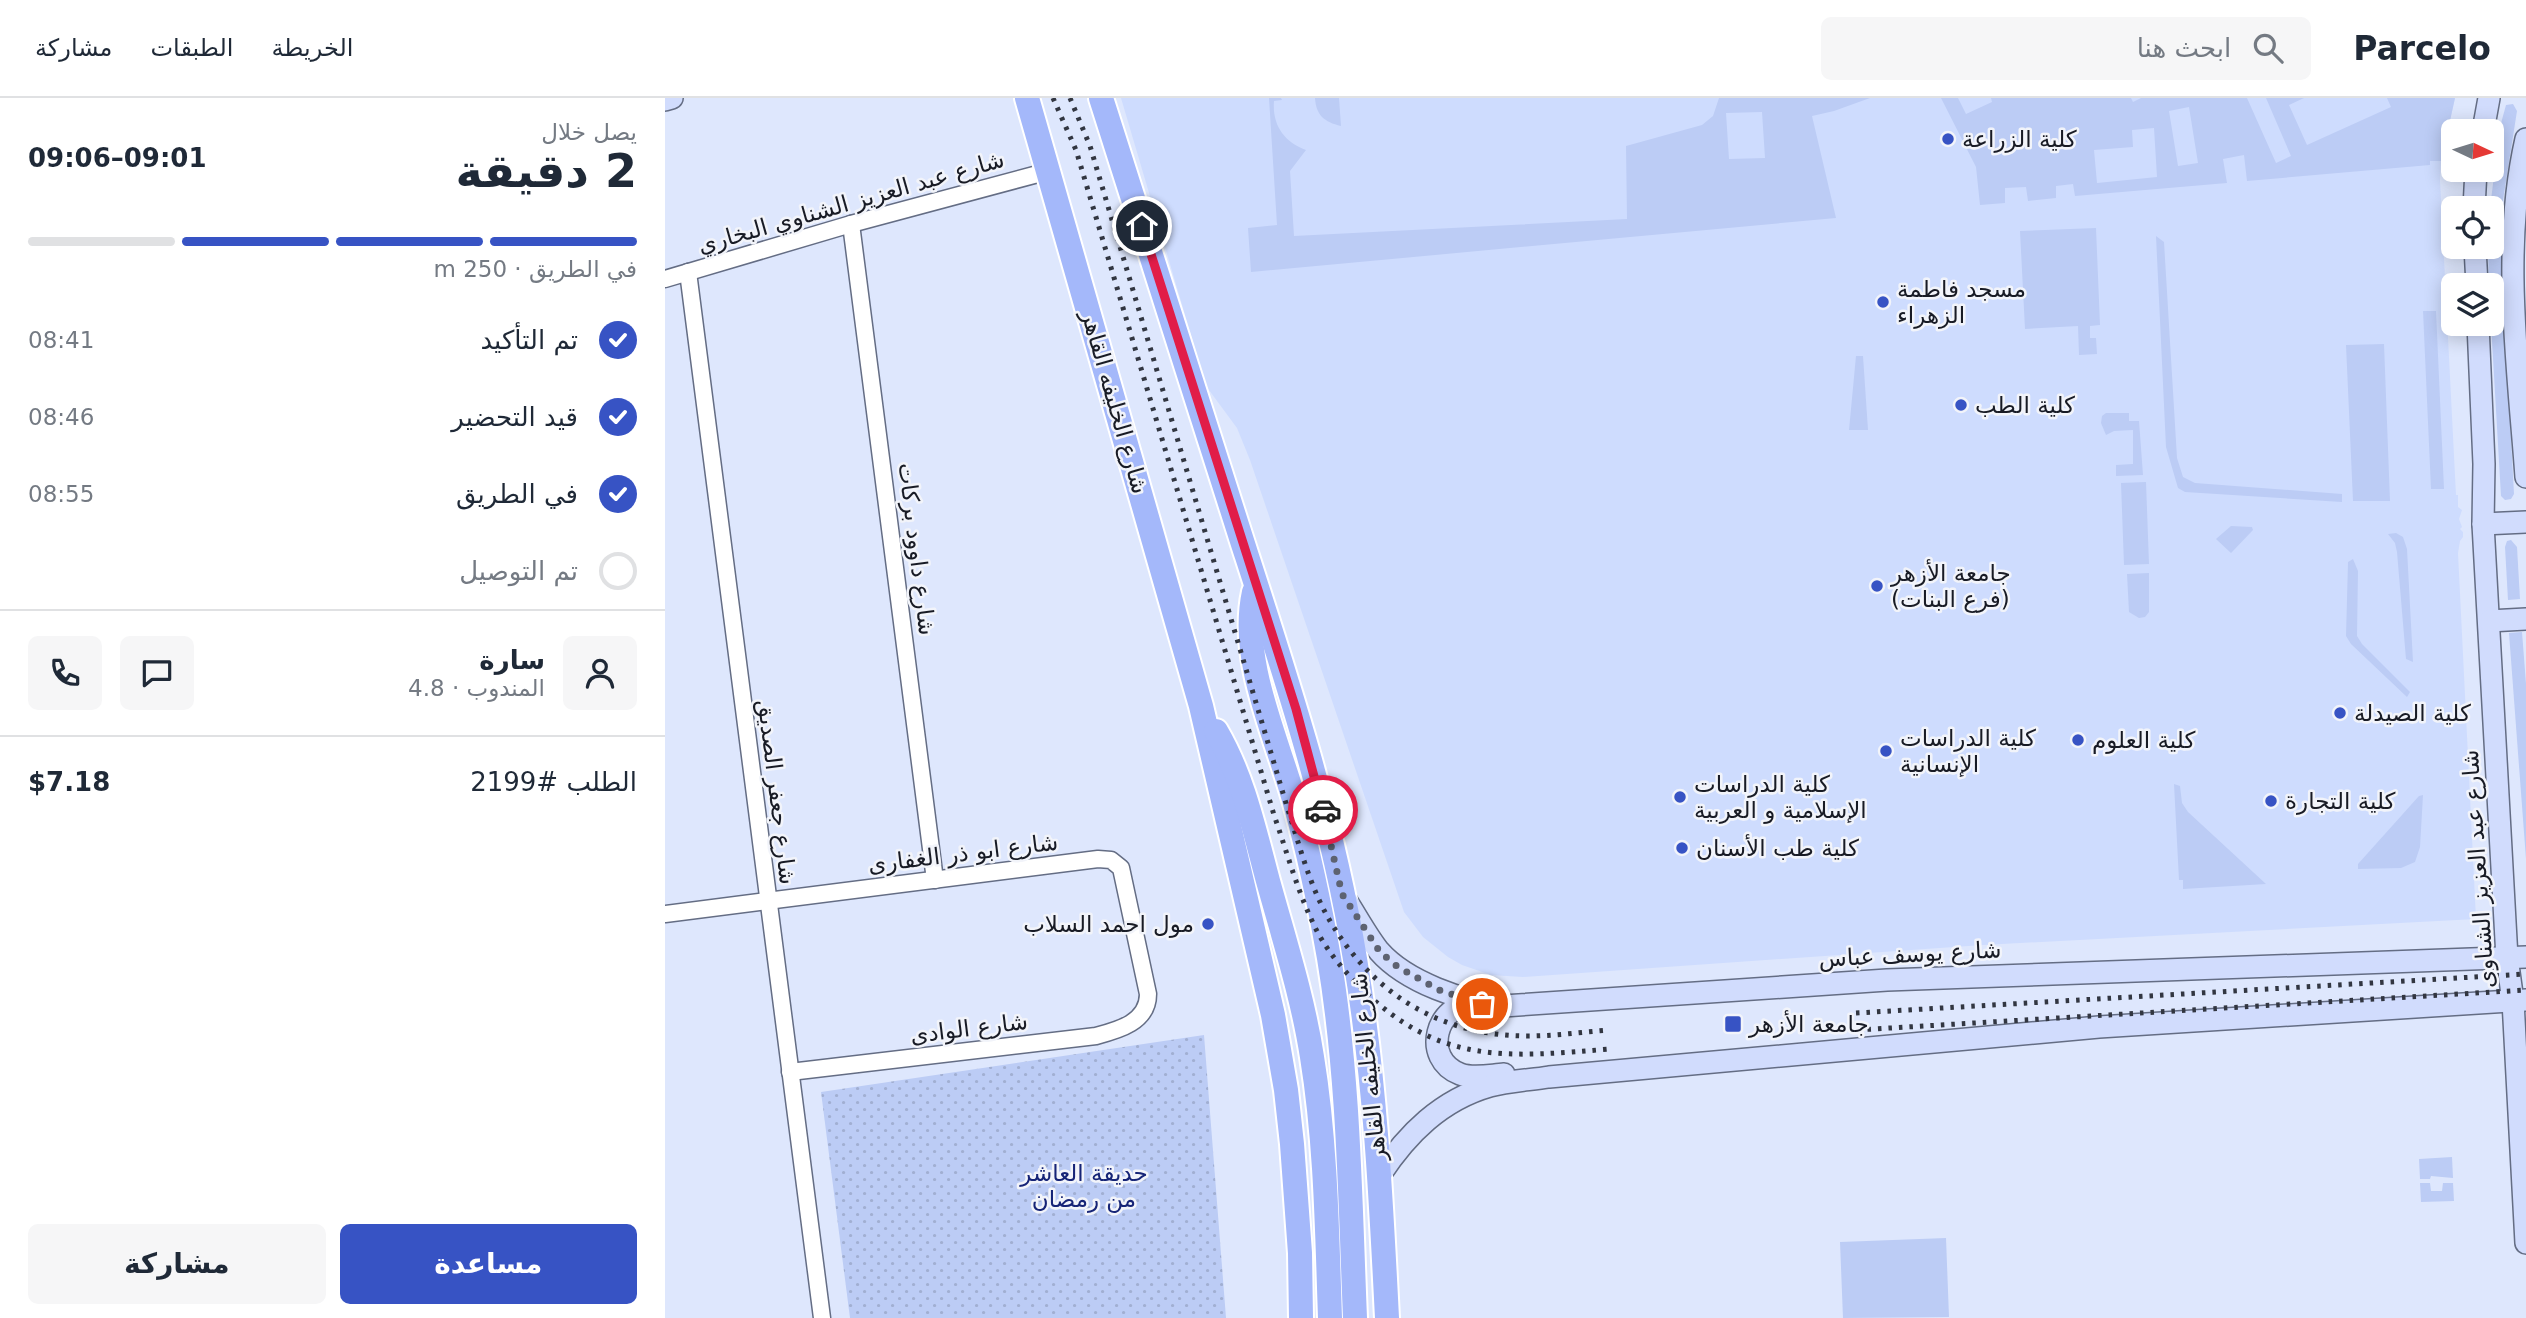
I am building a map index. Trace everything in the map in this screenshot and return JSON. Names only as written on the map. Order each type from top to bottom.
[{"type":"main road","points":[[665,100],[672,98]]},
{"type":"main road","name":"شارع الخليفه القاهر","points":[[1027,98],[1201,706]]},
{"type":"main road","name":"شارع الخليفه القاهر","points":[[1101,98],[1314,773],[1342,894],[1363,1014],[1380,1175],[1387,1318]]},
{"type":"main road","points":[[2485,119],[2489,98]]},
{"type":"main road","points":[[2526,139],[2516,194],[2513,291],[2526,477]]},
{"type":"main road","name":"شارع عبد العزيز الشناوى","points":[[2479,336],[2484,464],[2483,524],[2517,958],[2526,1243]]},
{"type":"main road","points":[[2483,524],[2526,523]]},
{"type":"main road","points":[[1256,584],[1250,623],[1254,659],[1307,853],[1329,958],[1337,1013],[1348,1137],[1355,1318]]},
{"type":"main road","points":[[2489,621],[2526,619]]},
{"type":"main road","points":[[1201,706],[1273,1015],[1282,1066],[1297,1198],[1301,1318]]},
{"type":"main road","points":[[1201,706],[1229,753],[1242,788],[1312,1056],[1325,1189],[1329,1318]]},
{"type":"main road","name":"شارع يوسف عباس","points":[[1342,894],[1380,952],[1398,967],[1439,990],[1482,1004],[1525,1005],[1887,980],[2517,958]]},
{"type":"main road","points":[[1380,1175],[1399,1146],[1425,1120],[1456,1099],[1491,1086],[1549,1077],[2098,1027],[2519,1000]]},
{"type":"main road","points":[[1482,1004],[1457,1007],[1443,1018],[1437,1044],[1447,1066],[1468,1077],[1525,1073],[1549,1077]]},
{"type":"street","name":"شارع عبد العزيز الشناوي البخاري","points":[[665,279],[851,224],[1049,171]]},
{"type":"street","name":"شارع داوود بركات","points":[[851,224],[935,880]]},
{"type":"street","name":"شارع جعفر الصديق","points":[[688,272],[822,1318]]},
{"type":"street","name":"شارع ابو ذر الغفارى","points":[[665,914],[1098,859],[1111,860],[1123,873],[1148,994],[1145,1009]]},
{"type":"street","name":"شارع الوادى","points":[[790,1072],[1096,1036],[1121,1029],[1140,1016],[1145,1009]]},
{"type":"shaded area","name":"جامعة الأزهر (فرع البنات)","points":[[1121,98],[2455,98],[2450,119],[2441,119],[2441,259],[2444,259],[2445,273],[2441,273],[2441,336],[2448,336],[2456,495],[2458,507],[2462,510],[2459,519],[2463,537],[2458,553],[2476,919],[1983,945],[1523,977],[1491,975],[1462,965],[1423,937],[1404,912],[1250,460],[1237,428],[1206,386]]},
{"type":"green space","points":[[1269,98],[1282,100],[1274,101],[1275,118],[1281,132],[1291,142],[1306,150],[1290,171],[1294,236],[1627,219],[1626,146],[1702,125],[1713,116],[1719,98],[1870,98],[1812,116],[1836,218],[1251,272],[1248,228],[1277,225]],"holes":[[[1762,112],[1765,158],[1729,159],[1726,113]]]},
{"type":"green space","points":[[1315,98],[1339,98],[1341,126],[1322,117]]},
{"type":"green space","points":[[1941,98],[1958,98],[1966,114],[1992,102],[1991,98],[2131,98],[2133,102],[2141,98],[2247,98],[2276,163],[2291,156],[2266,98],[2304,98],[2289,105],[2307,145],[2391,107],[2387,98],[2455,98],[2450,119],[2441,119],[2441,161],[2430,161],[2430,165],[2247,181],[2244,155],[2223,159],[2227,183],[2075,196],[2073,184],[2056,186],[2056,198],[2028,201],[2026,187],[2005,188],[2005,203],[1980,205],[1976,167]],"holes":[[[2189,107],[2198,163],[2178,166],[2169,111]],[[2154,128],[2157,177],[2097,183],[2094,150],[2133,147],[2132,130]]]},
{"type":"green space","points":[[2513,104],[2517,111],[2504,196],[2491,196],[2493,182],[2504,182],[2502,119],[2506,105]]},
{"type":"green space","points":[[2096,228],[2100,325],[2090,326],[2090,338],[2096,338],[2097,354],[2079,355],[2078,326],[2025,329],[2020,231]]},
{"type":"green space","points":[[2156,236],[2164,242],[2177,458],[2183,477],[2195,483],[2342,494],[2342,502],[2185,492],[2178,488],[2166,447]]},
{"type":"green space","points":[[2488,259],[2501,259],[2502,273],[2489,273]]},
{"type":"green space","points":[[2504,306],[2514,494],[2511,499],[2505,500],[2501,496],[2492,336],[2504,336]]},
{"type":"green space","points":[[2423,311],[2436,311],[2444,489],[2431,489]]},
{"type":"green space","points":[[2384,344],[2390,501],[2353,501],[2346,345]]},
{"type":"green space","points":[[1856,356],[1863,356],[1868,430],[1849,430]]},
{"type":"green space","points":[[2106,413],[2129,413],[2129,421],[2139,421],[2143,475],[2116,476],[2116,465],[2133,464],[2133,430],[2114,431],[2106,435],[2101,423],[2102,416]]},
{"type":"green space","points":[[2146,482],[2149,564],[2124,565],[2121,483]]},
{"type":"green space","points":[[2231,526],[2252,527],[2253,530],[2231,553],[2216,539]]},
{"type":"green space","points":[[2396,533],[2403,537],[2407,549],[2413,662],[2406,659],[2397,552],[2395,543],[2388,534]]},
{"type":"green space","points":[[2511,540],[2517,547],[2520,599],[2508,600],[2505,547],[2507,541]]},
{"type":"green space","points":[[2353,559],[2358,571],[2357,636],[2410,692],[2407,697],[2351,644],[2346,636],[2348,562]]},
{"type":"green space","points":[[2149,573],[2149,612],[2145,617],[2139,618],[2129,612],[2127,574]]},
{"type":"green space","points":[[2522,632],[2526,684],[2526,859],[2509,633]]},
{"type":"green space","points":[[2174,784],[2180,786],[2182,803],[2188,812],[2266,884],[2183,889],[2183,880],[2179,880]]},
{"type":"green space","points":[[2423,795],[2420,847],[2415,862],[2401,868],[2358,869],[2358,864],[2419,796]]},
{"type":"green space","name":"حديقة العاشر من رمضان","points":[[1204,1035],[1226,1318],[850,1318],[821,1092]]},
{"type":"green space","points":[[2452,1157],[2453,1178],[2431,1176],[2430,1179],[2420,1179],[2419,1159]]},
{"type":"green space","points":[[2420,1183],[2430,1183],[2431,1191],[2442,1191],[2443,1183],[2453,1183],[2454,1201],[2421,1202]]},
{"type":"green space","points":[[1946,1238],[1949,1317],[1843,1318],[1840,1242]]},
{"type":"railway","points":[[1053,98],[1076,150],[1274,815],[1302,898],[1318,934],[1348,975],[1391,1014],[1420,1032],[1449,1044],[1508,1054],[1610,1049]]},
{"type":"railway","points":[[1070,98],[1090,146],[1301,852],[1330,921],[1367,970],[1389,990],[1439,1019],[1496,1034],[1538,1036],[1609,1030]]},
{"type":"railway","points":[[1856,1013],[2526,974]]},
{"type":"railway","points":[[1857,1030],[2526,990]]},
{"type":"way so far","points":[[1323,810],[1342,894],[1380,952],[1398,967],[1439,990],[1482,1004]]},
{"type":"place","name":"كلية الزراعة","points":[[1948,139]]},
{"type":"place","name":"مسجد فاطمة الزهراء","points":[[1883,302]]},
{"type":"place","name":"كلية الطب","points":[[1961,405]]},
{"type":"place","name":"جامعة الأزهر (فرع البنات)","points":[[1877,586]]},
{"type":"place","name":"كلية الصيدلة","points":[[2340,713]]},
{"type":"place","name":"كلية العلوم","points":[[2078,740]]},
{"type":"place","name":"كلية الدراسات الإنسانية","points":[[1886,751]]},
{"type":"place","name":"كلية الدراسات الإسلامية و العربية","points":[[1680,797]]},
{"type":"place","name":"كلية التجارة","points":[[2271,801]]},
{"type":"place","name":"كلية طب الأسنان","points":[[1682,848]]},
{"type":"place","name":"مول احمد السلاب","points":[[1208,924]]},
{"type":"place","name":"جامعة الأزهر","points":[[1733,1024]]},
{"type":"route","points":[[1142,226],[1296,709],[1323,810]]}]
